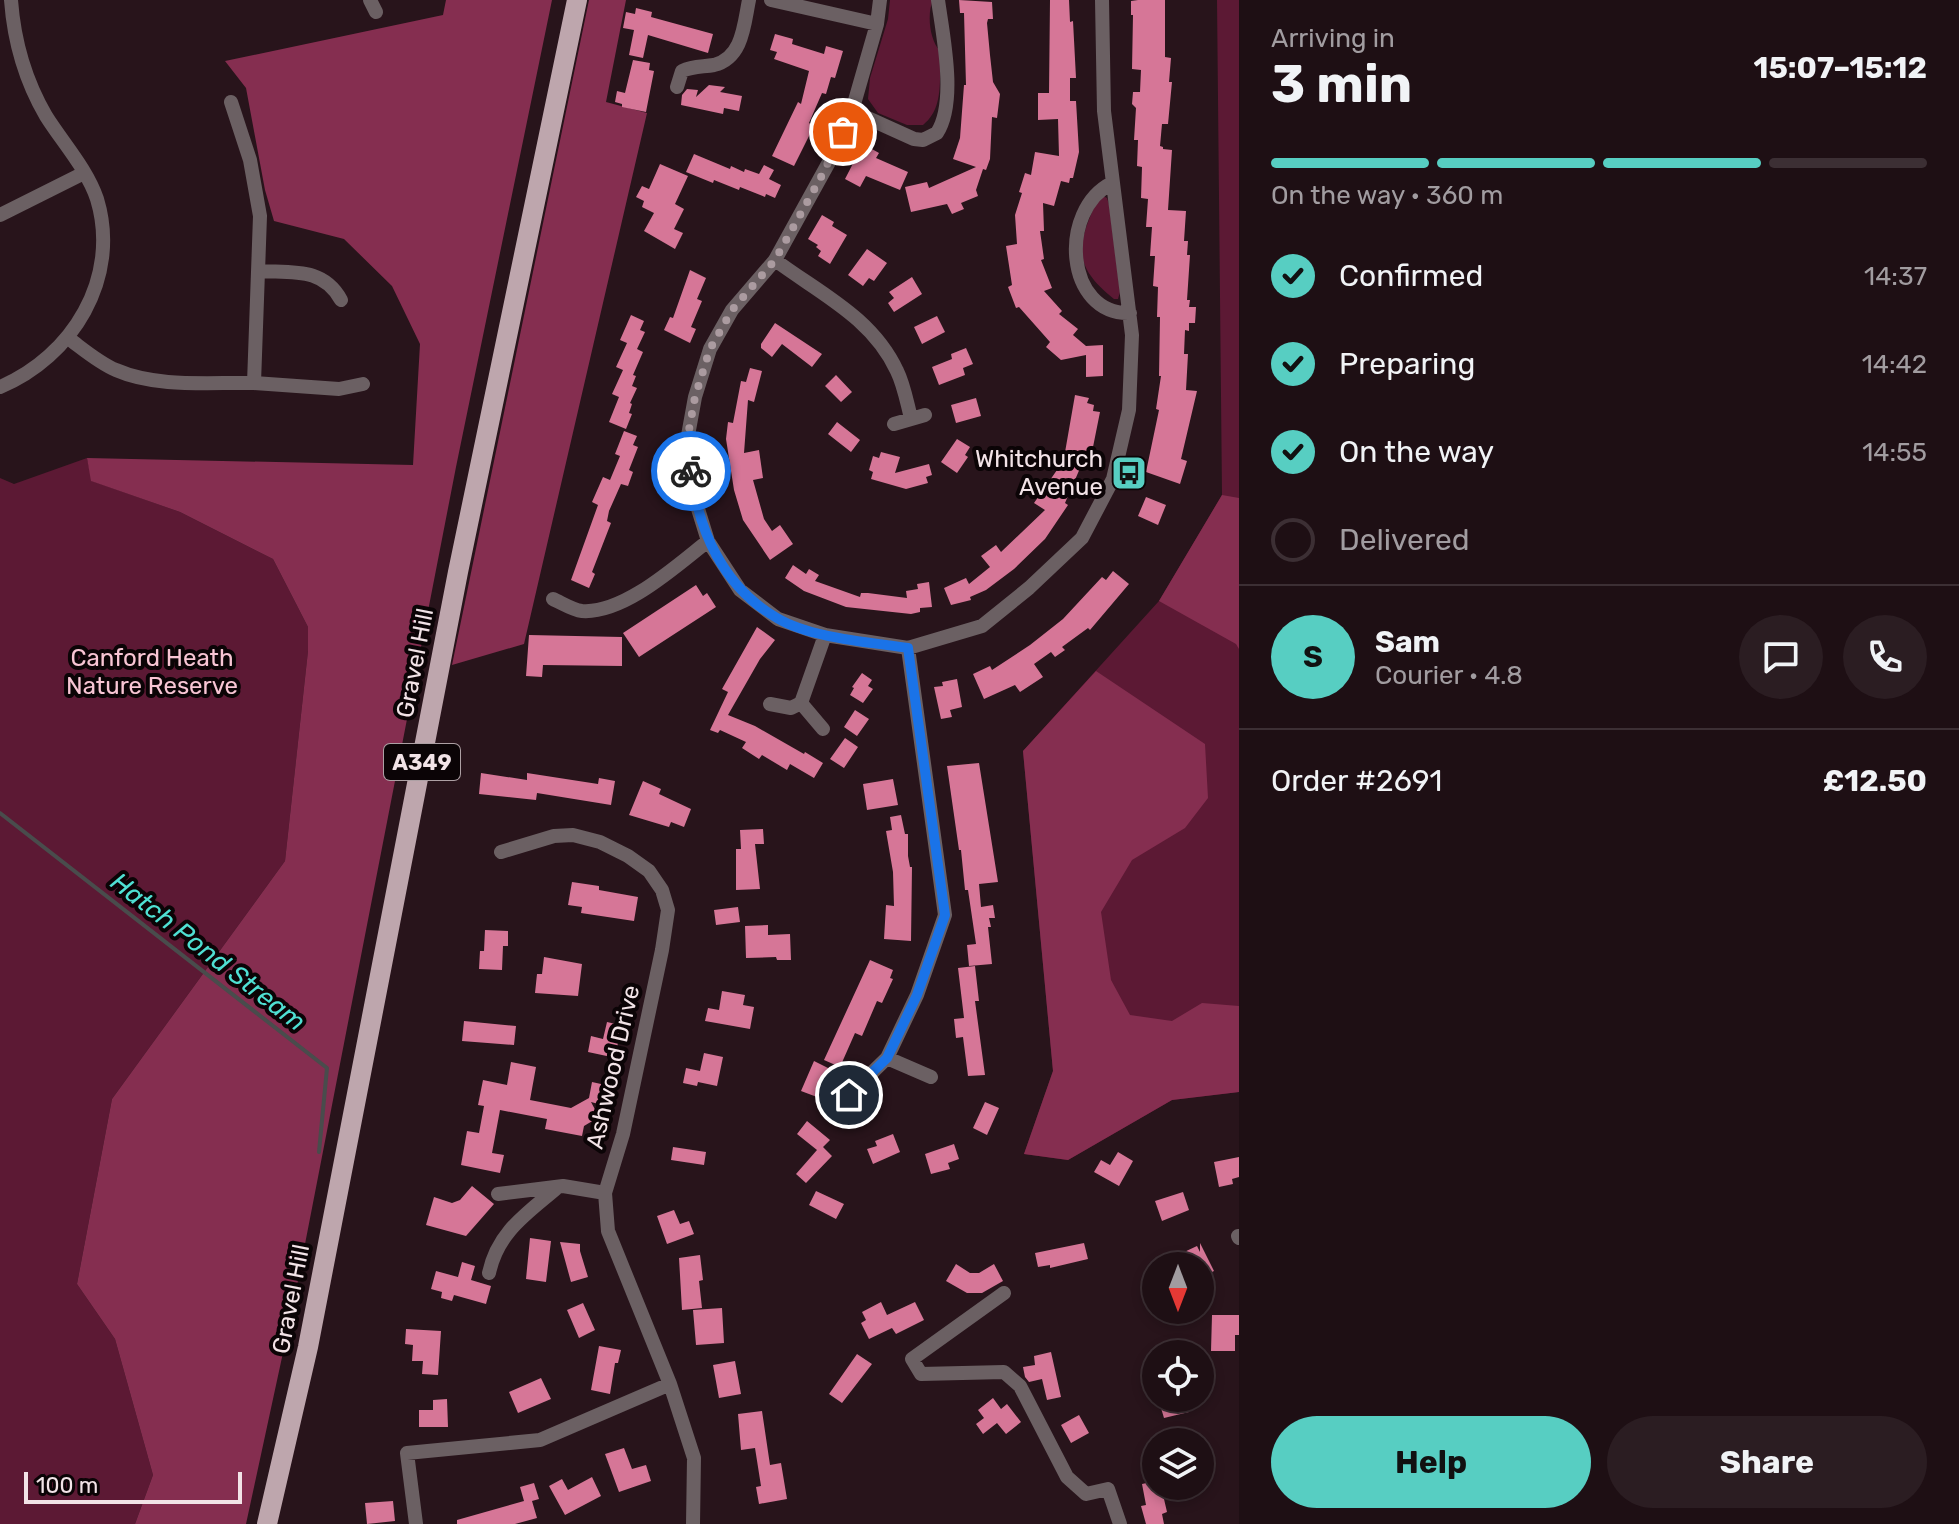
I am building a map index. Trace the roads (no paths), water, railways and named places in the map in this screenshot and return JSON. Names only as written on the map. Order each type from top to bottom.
[{"type":"main road","name":"Gravel Hill","points":[[267,1524],[308,1347],[458,572],[577,0]]},
{"type":"street","points":[[0,387],[24,377],[68,338],[88,307],[98,282],[101,255],[97,199],[30,84],[13,28],[11,0]]},
{"type":"street","points":[[677,87],[682,71],[720,63],[735,51],[740,42],[749,0]]},
{"type":"street","points":[[771,0],[877,24]]},
{"type":"street","points":[[880,0],[877,24],[852,111],[820,179],[775,260],[732,310],[710,349],[695,397],[687,441],[694,496],[708,541],[740,590],[778,619],[825,635],[908,648],[982,626],[1029,588],[1082,538],[1113,479],[1129,410],[1132,335],[1104,111],[1102,0]]},
{"type":"street","points":[[852,111],[914,139],[923,140],[937,133],[944,117],[947,69],[938,0]]},
{"type":"street","points":[[231,102],[250,160],[258,202],[259,271],[254,383]]},
{"type":"street","points":[[0,215],[84,173]]},
{"type":"street","points":[[1112,183],[1100,189],[1088,205],[1074,238],[1075,256],[1089,293],[1118,314],[1130,313]]},
{"type":"street","points":[[775,260],[835,300],[880,343],[918,417],[894,424]]},
{"type":"street","points":[[259,271],[306,273],[327,281],[341,300]]},
{"type":"street","points":[[68,338],[113,369],[132,376],[339,389],[363,384]]},
{"type":"street","points":[[553,599],[580,611],[608,609],[644,589],[708,541]]},
{"type":"street","points":[[770,704],[791,708],[801,703],[825,635]]},
{"type":"street","points":[[849,1095],[887,1058],[917,995],[945,915],[908,648]]},
{"type":"street","points":[[801,703],[823,729]]},
{"type":"street","name":"Ashwood Drive","points":[[501,852],[537,840],[573,835],[600,842],[649,871],[662,890],[668,910],[623,1134],[605,1193],[608,1231],[670,1384],[694,1458],[693,1524]]},
{"type":"street","points":[[887,1058],[931,1077]]},
{"type":"street","points":[[489,1273],[493,1253],[510,1229],[558,1187]]},
{"type":"street","points":[[498,1194],[558,1187],[605,1193]]},
{"type":"street","points":[[1004,1293],[912,1359],[921,1374],[1004,1372],[1020,1386],[1067,1477],[1086,1494],[1108,1489],[1120,1524]]},
{"type":"street","points":[[416,1524],[407,1453],[540,1440],[670,1384]]},
{"type":"waterway","name":"Hatch Pond Stream","points":[[0,813],[327,1068],[319,1152]]},
{"type":"place","name":"Whitchurch Avenue","points":[[1129,473]]},
{"type":"park label","name":"Canford Heath Nature Reserve","points":[[152,672]]}]
